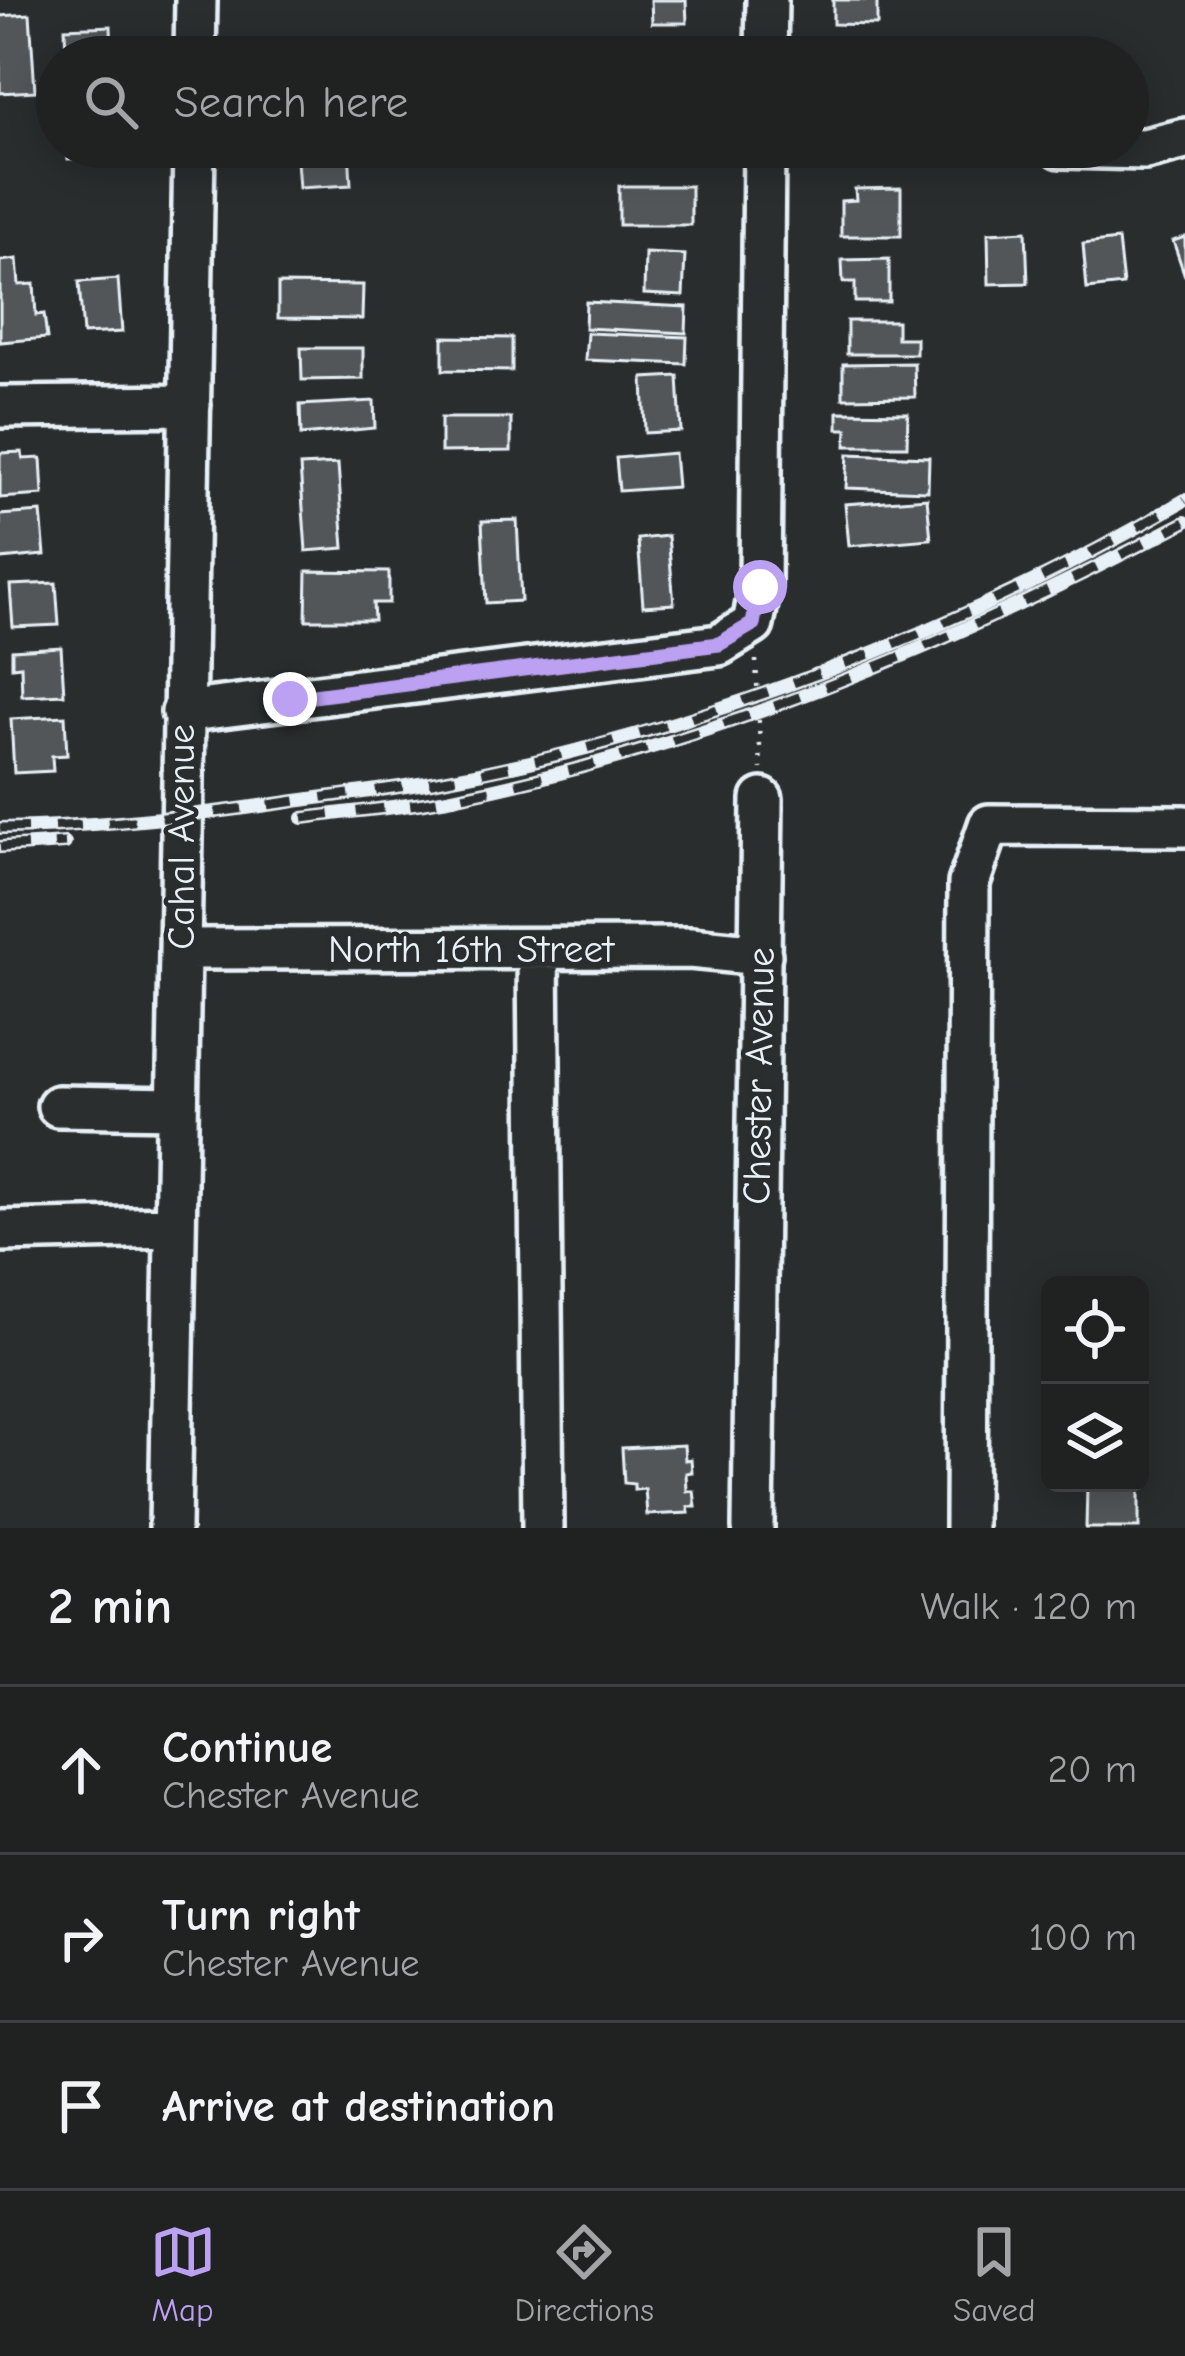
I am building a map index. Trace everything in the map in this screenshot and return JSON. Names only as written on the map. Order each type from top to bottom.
[{"type":"street","points":[[195,36],[196,0]]},
{"type":"street","points":[[766,36],[767,0]]},
{"type":"street","points":[[1149,148],[1185,139]]},
{"type":"street","name":"Cahal Avenue","points":[[170,1528],[194,168]]},
{"type":"street","points":[[182,712],[719,644],[753,624],[760,587],[764,168]]},
{"type":"street","points":[[0,407],[190,405]]},
{"type":"street","name":"Chester Avenue","points":[[753,1528],[762,799]]},
{"type":"street","points":[[966,1528],[969,883],[989,825],[1185,826]]},
{"type":"street","name":"North 16th Street","points":[[181,949],[690,948],[761,956]]},
{"type":"street","points":[[538,950],[543,1528]]},
{"type":"street","points":[[58,1106],[177,1108]]},
{"type":"street","points":[[0,1231],[173,1227]]},
{"type":"path","points":[[753,624],[762,799]]},
{"type":"building","points":[[651,0],[686,0],[687,23],[652,23]]},
{"type":"building","points":[[833,0],[877,0],[877,25],[833,24]]},
{"type":"building","points":[[30,14],[35,91],[0,93],[0,16]]},
{"type":"building","points":[[111,26],[111,36],[65,36],[65,28]]},
{"type":"building","points":[[298,168],[350,168],[351,185],[299,188]]},
{"type":"building","points":[[619,186],[691,186],[691,225],[619,225]]},
{"type":"building","points":[[901,188],[901,236],[841,236],[841,201],[856,200],[855,189]]},
{"type":"building","points":[[1026,231],[1028,283],[989,284],[988,233]]},
{"type":"building","points":[[1185,237],[1185,276],[1173,241]]},
{"type":"building","points":[[1118,240],[1123,285],[1087,289],[1083,244]]},
{"type":"building","points":[[645,253],[685,255],[683,296],[644,294]]},
{"type":"building","points":[[17,259],[19,285],[34,284],[36,315],[44,314],[47,338],[0,342],[0,261]]},
{"type":"building","points":[[889,259],[889,302],[855,302],[855,282],[843,282],[842,260]]},
{"type":"building","points":[[118,279],[122,332],[83,334],[79,282]]},
{"type":"building","points":[[278,284],[363,285],[362,319],[278,318]]},
{"type":"building","points":[[586,302],[687,307],[686,333],[585,328]]},
{"type":"building","points":[[847,321],[897,321],[897,338],[916,338],[916,354],[847,354]]},
{"type":"building","points":[[587,333],[687,337],[686,364],[585,360]]},
{"type":"building","points":[[443,337],[512,338],[512,371],[443,370]]},
{"type":"building","points":[[301,348],[363,348],[363,379],[302,380]]},
{"type":"building","points":[[914,363],[915,397],[843,398],[843,364]]},
{"type":"building","points":[[678,376],[681,431],[645,433],[643,378]]},
{"type":"building","points":[[374,401],[375,428],[301,435],[300,405]]},
{"type":"building","points":[[838,412],[908,413],[907,446],[846,446],[847,429],[838,429]]},
{"type":"building","points":[[441,418],[511,418],[511,451],[441,452]]},
{"type":"building","points":[[22,452],[23,459],[41,458],[43,495],[0,498],[0,453]]},
{"type":"building","points":[[674,453],[677,487],[619,491],[616,458]]},
{"type":"building","points":[[848,454],[929,457],[928,491],[846,488]]},
{"type":"building","points":[[338,464],[344,548],[306,551],[300,466]]},
{"type":"building","points":[[927,498],[931,539],[849,546],[845,504]]},
{"type":"building","points":[[41,512],[45,555],[0,559],[0,515]]},
{"type":"building","points":[[517,520],[521,601],[486,603],[482,521]]},
{"type":"building","points":[[668,536],[674,604],[643,606],[638,539]]},
{"type":"building","points":[[307,571],[389,572],[389,603],[373,603],[374,620],[306,620]]},
{"type":"building","points":[[56,583],[59,625],[13,627],[10,585]]},
{"type":"building","points":[[61,647],[64,694],[22,696],[21,666],[12,667],[12,650]]},
{"type":"building","points":[[65,716],[67,755],[52,756],[53,771],[14,773],[11,719]]},
{"type":"building","points":[[684,1445],[692,1472],[686,1473],[687,1491],[694,1491],[696,1507],[688,1507],[689,1513],[647,1515],[645,1489],[634,1490],[634,1484],[624,1483],[622,1448]]},
{"type":"building","points":[[1087,1492],[1139,1492],[1139,1528],[1086,1528]]},
{"type":"railway","points":[[0,828],[145,820],[397,788],[624,738],[820,673],[917,634],[1011,592],[1185,500]]},
{"type":"railway","points":[[303,818],[448,799],[545,777],[734,720],[917,650],[1185,522]]},
{"type":"railway","points":[[0,847],[65,843]]},
{"type":"route","points":[[290,699],[719,644],[753,624],[760,587]]}]
